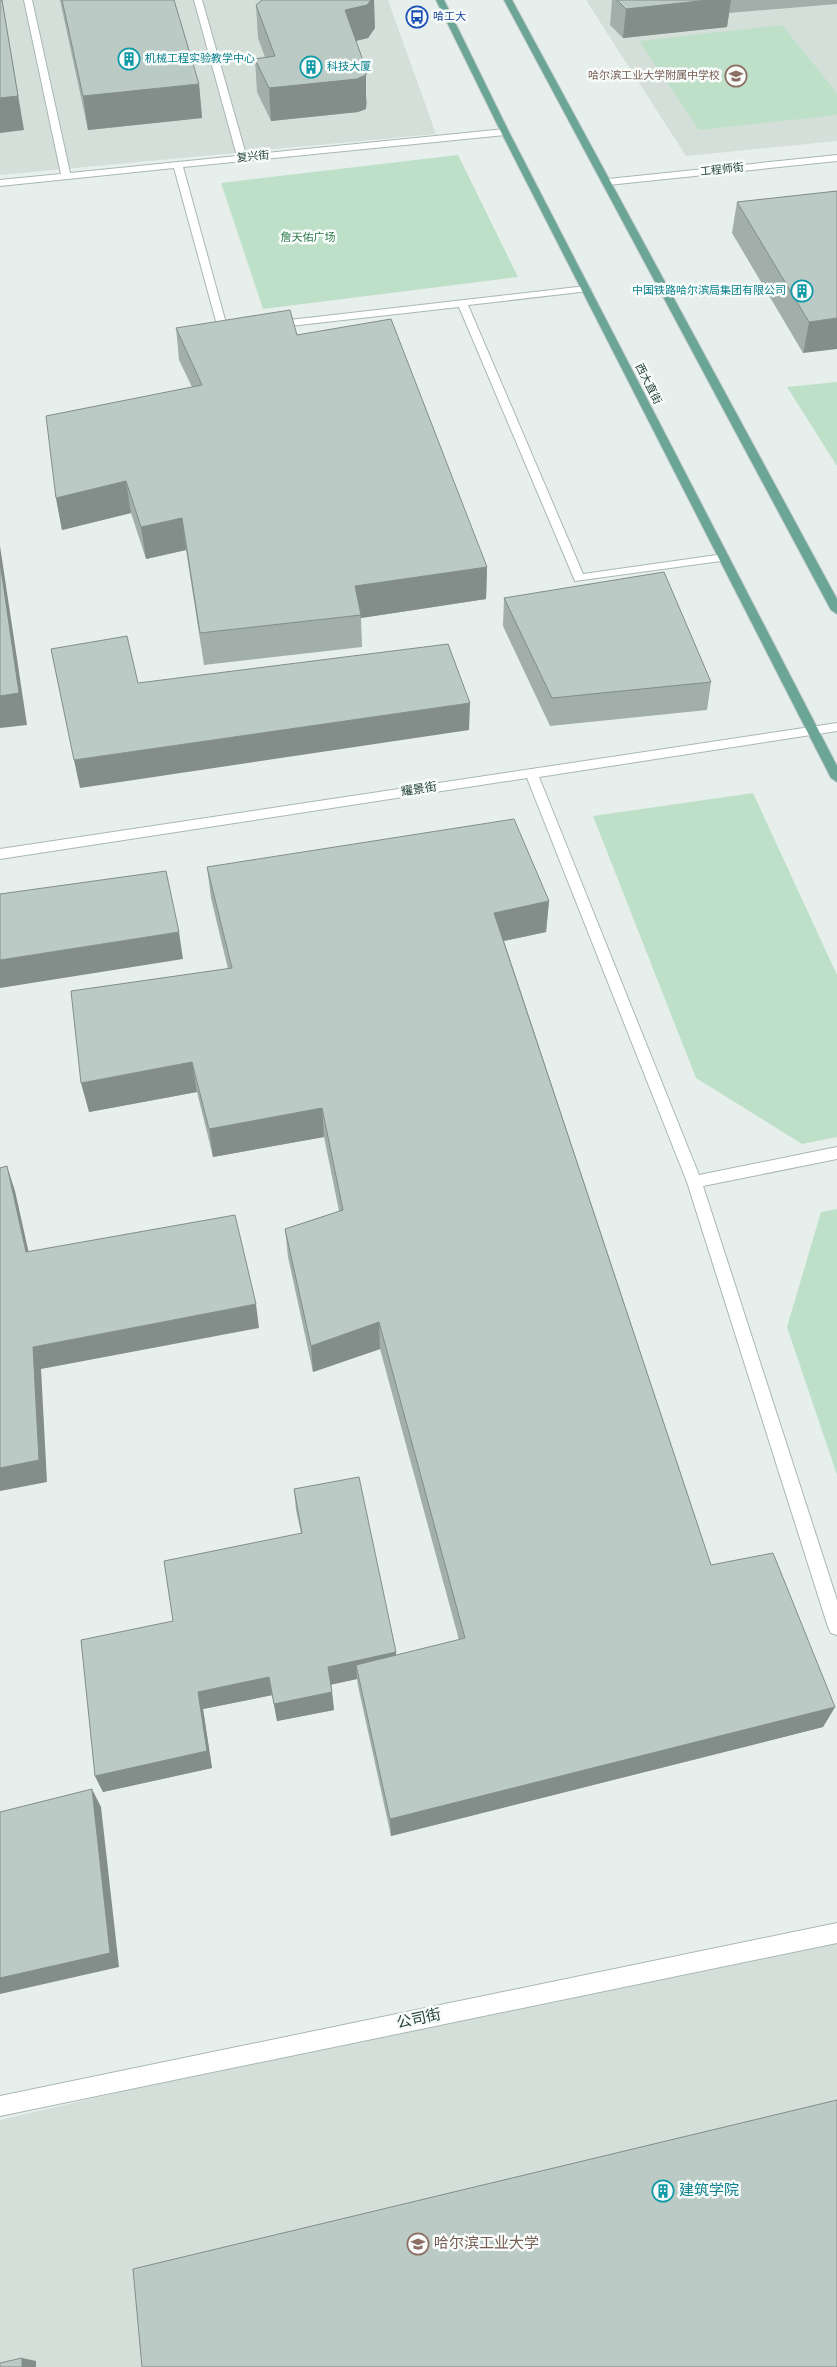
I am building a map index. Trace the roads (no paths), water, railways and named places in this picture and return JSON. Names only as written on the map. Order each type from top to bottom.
[{"type":"main road","name":"西大直街","points":[[440,0],[505,132],[837,778]]},
{"type":"main road","points":[[508,0],[608,182],[837,610]]},
{"type":"street","points":[[28,0],[66,176]]},
{"type":"street","points":[[198,0],[242,158]]},
{"type":"street","name":"复兴街","points":[[0,183],[505,132]]},
{"type":"street","name":"工程师街","points":[[608,182],[837,158]]},
{"type":"street","points":[[178,165],[222,330],[242,328]]},
{"type":"street","points":[[261,326],[586,289]]},
{"type":"street","points":[[462,303],[579,578],[724,558]]},
{"type":"street","name":"耀景街","points":[[0,854],[837,727]]},
{"type":"street","points":[[531,773],[694,1182],[837,1627]]},
{"type":"street","points":[[694,1182],[837,1153]]},
{"type":"street","name":"公司街","points":[[0,2106],[837,1933]]},
{"type":"place","name":"哈工大","points":[[417,17]]},
{"type":"place","name":"机械工程实验教学中心","points":[[129,59]]},
{"type":"place","name":"科技大厦","points":[[311,67]]},
{"type":"place","name":"哈尔滨工业大学附属中学校","points":[[736,76]]},
{"type":"place","name":"中国铁路哈尔滨局集团有限公司","points":[[802,291]]},
{"type":"place","name":"建筑学院","points":[[663,2191]]},
{"type":"place","name":"哈尔滨工业大学","points":[[418,2244]]},
{"type":"park label","name":"詹天佑广场","points":[[308,238]]}]
